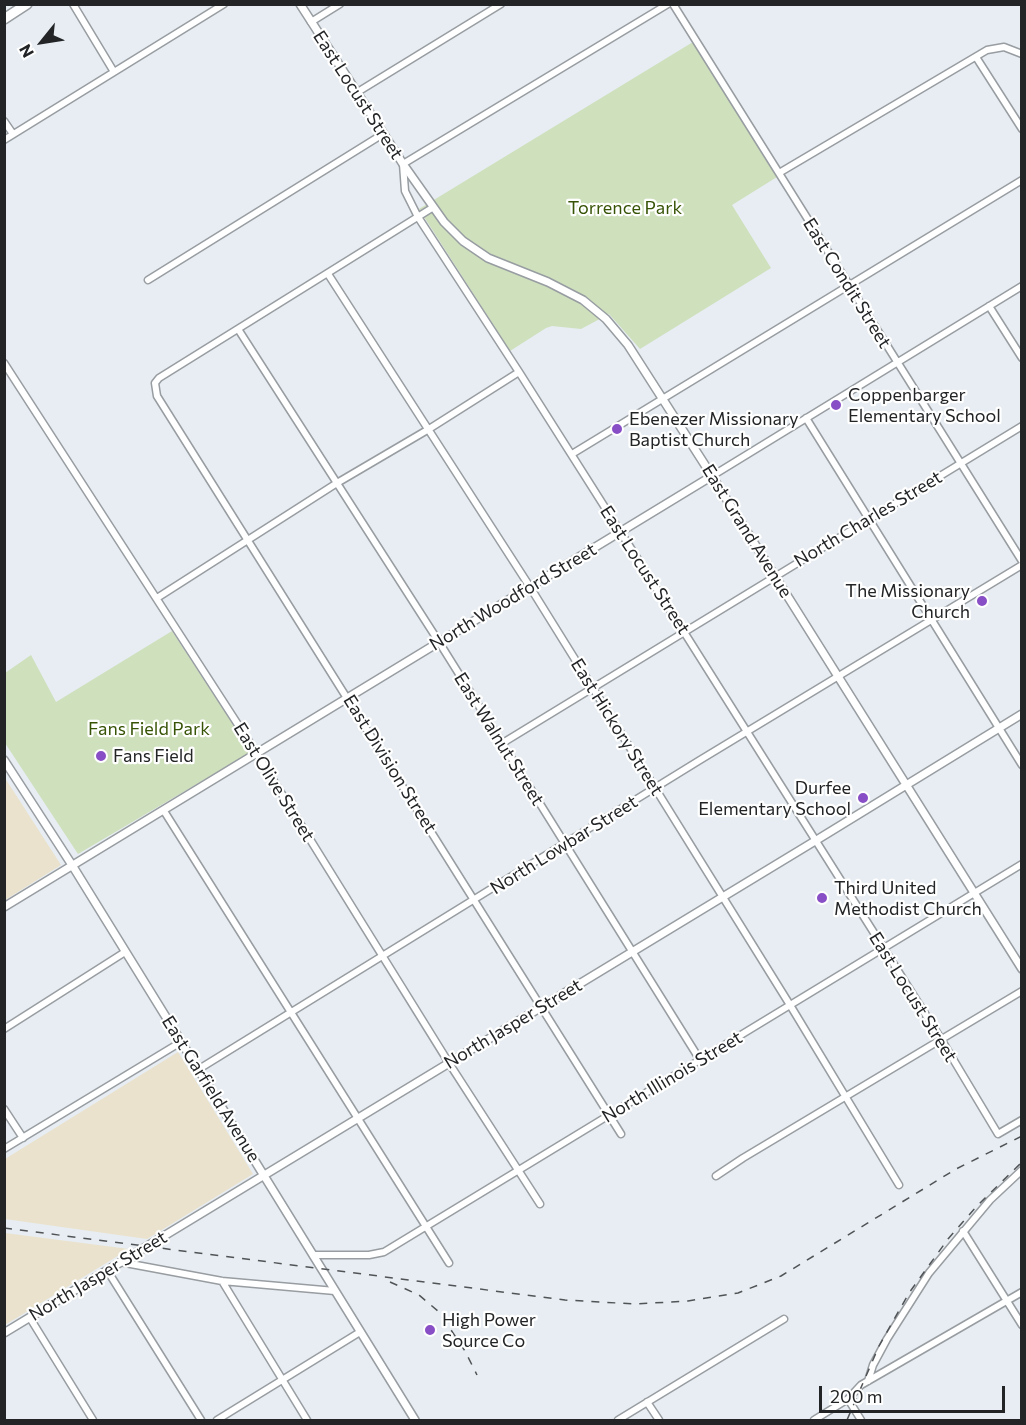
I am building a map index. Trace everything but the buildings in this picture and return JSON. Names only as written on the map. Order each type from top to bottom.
[{"type":"main road","points":[[4,19],[27,4]]},
{"type":"street","points":[[74,4],[114,72]]},
{"type":"street","points":[[4,140],[224,4]]},
{"type":"street","name":"East Locust Street","points":[[300,4],[403,164],[405,191],[418,217],[748,732],[998,1134],[1022,1120]]},
{"type":"street","points":[[311,22],[340,4]]},
{"type":"street","points":[[356,93],[501,4]]},
{"type":"street","points":[[403,164],[668,4]]},
{"type":"street","name":"East Condit Street","points":[[673,4],[1022,561]]},
{"type":"street","points":[[779,173],[987,50],[1004,47],[1022,54]]},
{"type":"street","points":[[976,57],[1022,129]]},
{"type":"street","points":[[4,121],[13,134]]},
{"type":"street","points":[[148,280],[383,134]]},
{"type":"street","name":"East Grand Avenue","points":[[403,164],[432,208],[464,241],[488,258],[583,300],[606,319],[628,345],[1022,969]]},
{"type":"street","points":[[572,454],[1022,180]]},
{"type":"street","points":[[238,329],[432,208]]},
{"type":"street","name":"East Hickory Street","points":[[328,274],[530,586],[899,1185]]},
{"type":"street","name":"North Woodford Street","points":[[4,907],[1022,286]]},
{"type":"street","points":[[989,306],[1022,358]]},
{"type":"street","name":"East Division Street","points":[[238,329],[159,378],[155,383],[157,396],[621,1134]]},
{"type":"street","name":"East Walnut Street","points":[[238,329],[438,642],[700,1060]]},
{"type":"street","name":"East Olive Street","points":[[4,363],[157,598],[540,1204]]},
{"type":"street","points":[[157,598],[337,483],[429,429],[519,372]]},
{"type":"street","points":[[806,418],[1022,765]]},
{"type":"street","name":"North Charles Street","points":[[501,744],[1022,426]]},
{"type":"street","name":"North Lowbar Street","points":[[199,1070],[382,955],[1022,565]]},
{"type":"street","name":"North Jasper Street","points":[[4,1334],[1022,714]]},
{"type":"street","name":"East Garfield Avenue","points":[[4,760],[72,865],[415,1420]]},
{"type":"street","points":[[164,811],[449,1263]]},
{"type":"street","name":"North Illinois Street","points":[[313,1255],[369,1256],[384,1252],[1022,864]]},
{"type":"street","points":[[4,1029],[125,952]]},
{"type":"street","points":[[716,1176],[1022,991]]},
{"type":"street","points":[[4,1149],[181,1042]]},
{"type":"street","points":[[4,1109],[23,1138]]},
{"type":"street","points":[[868,1381],[873,1365],[900,1316],[928,1273],[990,1200],[1022,1170]]},
{"type":"street","points":[[963,1231],[1022,1325]]},
{"type":"street","points":[[120,1262],[222,1281],[335,1291]]},
{"type":"street","points":[[107,1270],[201,1420]]},
{"type":"street","points":[[222,1281],[308,1420]]},
{"type":"street","points":[[814,1420],[848,1399],[861,1384],[1022,1292]]},
{"type":"street","points":[[30,1318],[93,1420]]},
{"type":"street","points":[[618,1420],[784,1319]]},
{"type":"street","points":[[217,1420],[360,1332]]},
{"type":"street","points":[[848,1399],[861,1420]]},
{"type":"street","points":[[647,1402],[659,1420]]},
{"type":"shaded area","points":[[5,778],[61,865],[4,900]]},
{"type":"shaded area","points":[[178,1052],[253,1174],[147,1239],[5,1219],[5,1159]]},
{"type":"shaded area","points":[[5,1233],[129,1249],[5,1325]]},
{"type":"green space","name":"Torrence Park","points":[[693,42],[777,177],[732,205],[771,268],[640,349],[609,314],[581,329],[552,326],[546,328],[510,351],[419,209]]},
{"type":"green space","name":"Fans Field Park","points":[[172,631],[251,752],[78,854],[5,743],[5,673],[31,655],[56,702]]},
{"type":"railway","points":[[4,1228],[565,1300],[635,1304],[688,1301],[738,1293],[781,1276],[956,1169],[1022,1136]]},
{"type":"railway","points":[[847,1420],[879,1346],[909,1293],[948,1239],[977,1206],[1022,1162]]},
{"type":"railway","points":[[390,1282],[419,1295],[439,1312],[465,1351],[477,1375]]},
{"type":"place","name":"Coppenbarger Elementary School","points":[[836,405]]},
{"type":"place","name":"Ebenezer Missionary Baptist Church","points":[[617,429]]},
{"type":"place","name":"The Missionary Church","points":[[982,601]]},
{"type":"place","name":"Fans Field","points":[[101,756]]},
{"type":"place","name":"Durfee Elementary School","points":[[863,798]]},
{"type":"place","name":"Third United Methodist Church","points":[[822,898]]},
{"type":"place","name":"High Power Source Co","points":[[430,1330]]}]
